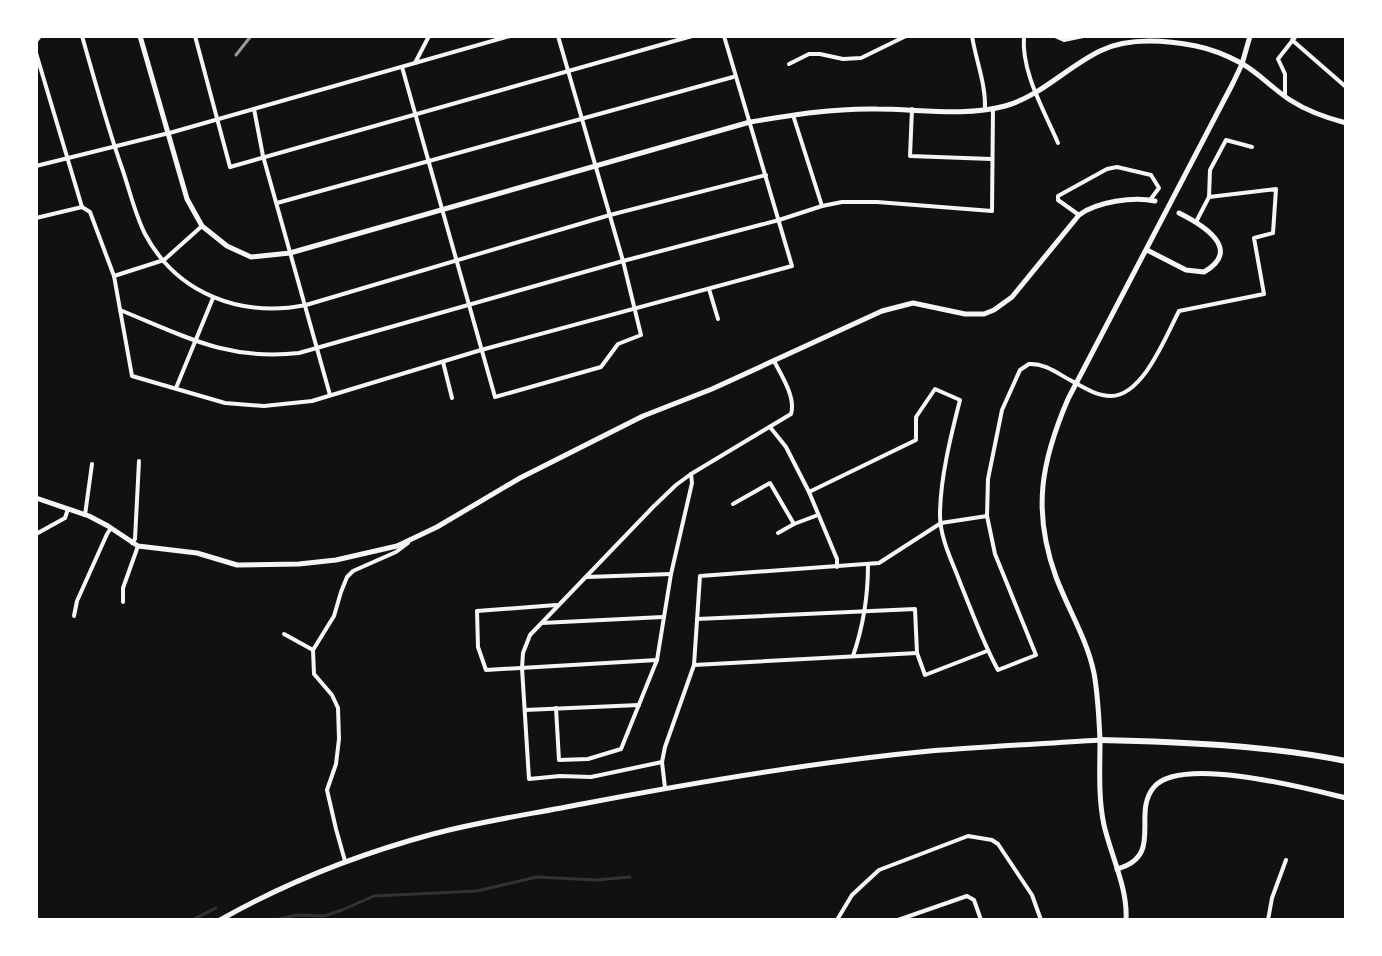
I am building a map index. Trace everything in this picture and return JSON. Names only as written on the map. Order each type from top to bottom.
[{"type":"main road","points":[[1100,740],[1251,747],[1346,761]]},
{"type":"street","points":[[36,41],[40,36]]},
{"type":"street","points":[[82,36],[114,146],[137,216],[147,236],[173,271],[192,286],[213,298],[249,307],[271,309],[306,305],[610,215],[766,175]]},
{"type":"street","points":[[140,36],[187,199],[202,226],[227,246],[251,257],[290,253],[750,122],[841,109],[961,111],[1015,103],[1098,52],[1149,39],[1197,46],[1242,64],[1285,96],[1322,116],[1346,123]]},
{"type":"street","points":[[195,36],[230,167],[692,36]]},
{"type":"street","points":[[415,63],[429,36]]},
{"type":"street","points":[[36,166],[217,120],[510,36]]},
{"type":"street","points":[[402,67],[495,397],[601,367],[618,344],[641,335],[623,261],[558,36]]},
{"type":"street","points":[[36,53],[82,207],[90,212],[114,276],[132,376],[243,406],[312,401],[481,350],[792,266],[724,36]]},
{"type":"street","points":[[789,64],[809,54],[861,58],[906,36]]},
{"type":"street","points":[[972,36],[983,81],[985,109]]},
{"type":"street","points":[[1024,36],[1023,49],[1032,82],[1058,143]]},
{"type":"street","points":[[1055,36],[1064,40],[1083,36]]},
{"type":"street","points":[[1126,920],[1125,898],[1102,813],[1098,703],[1093,670],[1079,627],[1056,578],[1047,547],[1041,495],[1053,434],[1075,383],[1242,64],[1250,36]]},
{"type":"street","points":[[1285,96],[1285,74],[1278,59],[1294,38],[1346,87]]},
{"type":"street","points":[[1197,46],[1199,39]]},
{"type":"street","points":[[277,203],[734,77]]},
{"type":"street","points":[[120,310],[196,341],[237,353],[299,353],[822,206],[842,202],[877,202],[992,211],[993,108]]},
{"type":"street","points":[[254,109],[263,156],[330,395]]},
{"type":"street","points":[[912,109],[910,156],[991,159]]},
{"type":"street","points":[[793,115],[822,206]]},
{"type":"street","points":[[1196,222],[1209,197],[1210,170],[1226,140],[1252,147]]},
{"type":"street","points":[[36,498],[85,515],[135,544],[197,553],[237,565],[336,560],[397,546],[459,516],[535,470],[643,416],[712,389],[882,311],[920,303],[965,314],[984,314],[994,310],[1012,297],[1085,210],[1137,199],[1153,200],[1159,188],[1151,175],[1117,167],[1107,169],[1058,196],[1058,200],[1079,215]]},
{"type":"street","points":[[809,492],[916,440],[916,417],[935,389],[960,400],[951,433],[940,512],[951,559],[987,651],[998,670],[1036,655],[995,554],[987,516],[988,479],[1002,410],[1020,370],[1029,364],[1036,363],[1103,395],[1119,395],[1129,391],[1142,379],[1179,311],[1264,294],[1254,238],[1273,233],[1276,189],[1209,197]]},
{"type":"street","points":[[36,218],[82,207]]},
{"type":"street","points":[[1147,250],[1186,270],[1204,272],[1212,268],[1220,254],[1215,236],[1179,213]]},
{"type":"street","points":[[114,276],[164,260],[202,226]]},
{"type":"street","points":[[709,289],[718,319]]},
{"type":"street","points":[[176,388],[213,298]]},
{"type":"street","points":[[662,762],[591,777],[529,779],[522,668],[525,644],[558,605],[676,485],[793,411],[791,398],[774,361]]},
{"type":"street","points":[[443,362],[452,398]]},
{"type":"street","points":[[770,427],[786,447],[809,492],[837,559],[837,567]]},
{"type":"street","points":[[123,602],[123,588],[135,544],[139,461]]},
{"type":"street","points":[[85,515],[92,464]]},
{"type":"street","points":[[556,708],[559,760],[588,759],[621,749],[657,660],[671,574],[692,483],[691,474]]},
{"type":"street","points":[[733,504],[770,483],[794,524]]},
{"type":"street","points":[[36,534],[65,518],[68,509]]},
{"type":"street","points":[[778,533],[818,515]]},
{"type":"street","points":[[665,788],[662,762],[665,747],[694,665],[700,576],[879,563],[941,523],[987,516]]},
{"type":"street","points":[[74,616],[77,601],[111,528]]},
{"type":"street","points":[[345,861],[327,790],[336,764],[338,708],[332,695],[314,674],[313,650],[334,616],[347,577],[353,571],[396,552],[413,539]]},
{"type":"street","points":[[853,656],[868,591],[868,565]]},
{"type":"street","points":[[587,577],[671,574]]},
{"type":"street","points":[[558,605],[477,611],[478,647],[486,670],[657,660]]},
{"type":"street","points":[[697,619],[915,609],[917,653],[925,675],[987,651]]},
{"type":"street","points":[[542,623],[664,617]]},
{"type":"street","points":[[284,634],[313,650]]},
{"type":"street","points":[[694,665],[917,653]]},
{"type":"street","points":[[525,710],[639,705]]},
{"type":"street","points":[[220,920],[282,888],[345,861],[433,834],[486,822],[665,788],[802,767],[926,751],[1100,740]]},
{"type":"street","points":[[1117,869],[1134,861],[1140,853],[1146,838],[1149,796],[1153,788],[1170,777],[1229,775],[1268,780],[1346,798]]},
{"type":"street","points":[[837,920],[852,895],[879,870],[968,836],[998,844],[1032,895],[1041,920]]},
{"type":"street","points":[[1268,920],[1272,898],[1286,860]]},
{"type":"street","points":[[898,920],[967,896],[974,900],[981,920]]},
{"type":"waterway","points":[[275,920],[297,915],[324,916],[374,896],[477,891],[537,877],[596,880],[630,877]]},
{"type":"waterway","points":[[192,920],[216,908]]},
{"type":"railway","points":[[236,55],[251,36]]}]
